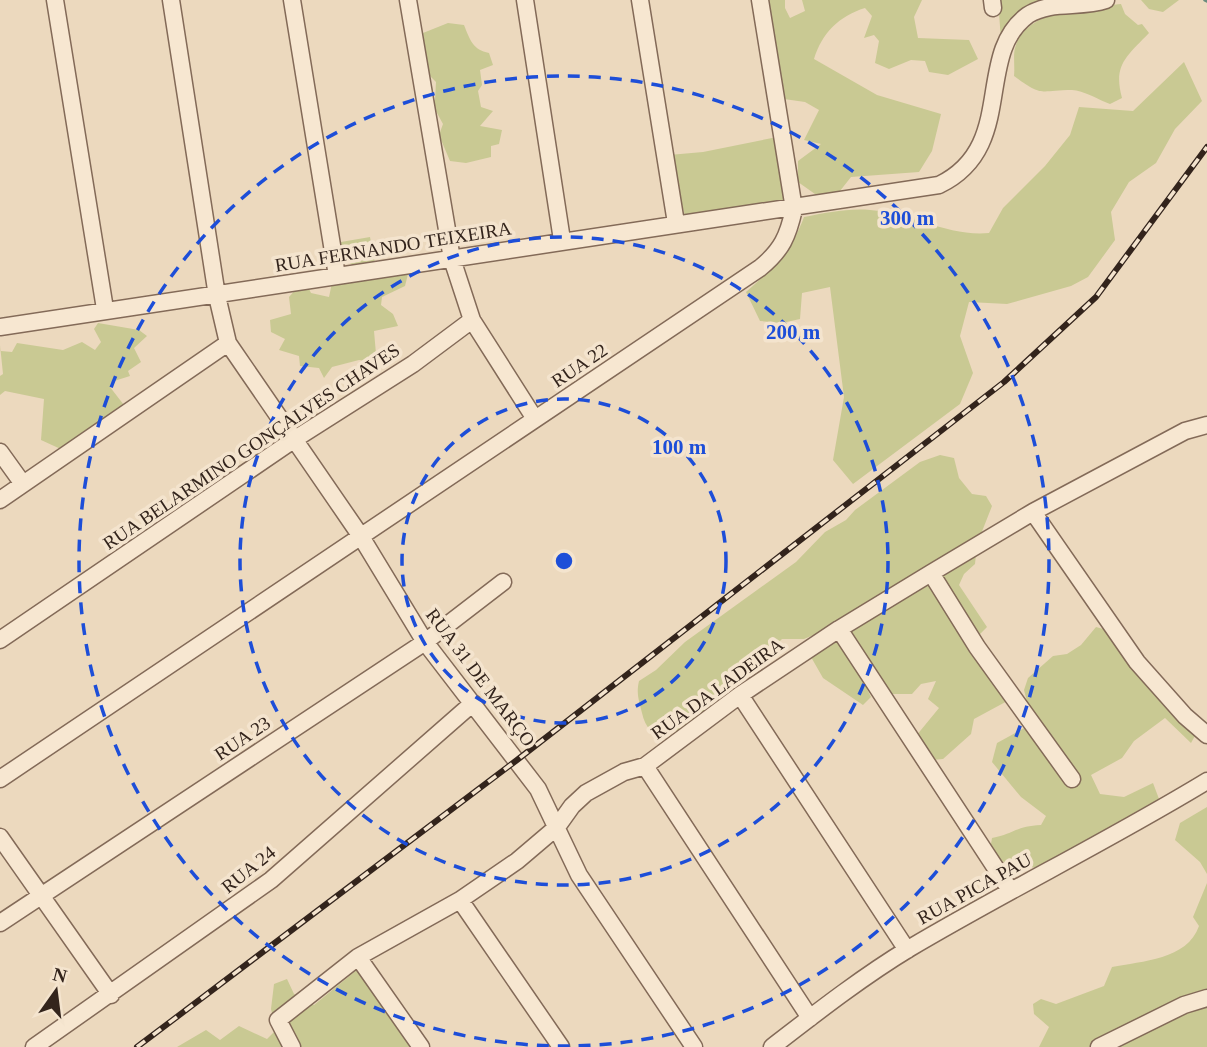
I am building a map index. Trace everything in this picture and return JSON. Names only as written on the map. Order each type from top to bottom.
[{"type":"street","points":[[55,0],[105,309]]},
{"type":"street","name":"RUA 31 DE MARÇO","points":[[171,0],[217,296],[228,343],[360,535],[425,642],[538,789],[579,875],[694,1047]]},
{"type":"street","points":[[292,0],[337,276]]},
{"type":"street","points":[[408,0],[452,259],[472,320],[535,419]]},
{"type":"street","points":[[525,0],[562,240]]},
{"type":"street","points":[[640,0],[676,223]]},
{"type":"street","points":[[760,0],[794,209]]},
{"type":"street","name":"RUA FERNANDO TEIXEIRA","points":[[0,327],[105,309],[217,296],[562,240],[923,189],[952,178],[987,129],[995,99],[998,63],[1017,26],[1041,9],[1062,4],[1092,5],[1106,0]]},
{"type":"street","name":"RUA 22","points":[[0,779],[760,268],[778,253],[787,239],[794,209]]},
{"type":"street","name":"RUA BELARMINO GONÇALVES CHAVES","points":[[0,640],[295,439],[413,364],[472,320]]},
{"type":"street","points":[[0,500],[228,343]]},
{"type":"street","name":"RUA DA LADEIRA","points":[[292,1047],[278,1020],[358,957],[460,900],[517,861],[557,827],[572,806],[586,793],[624,772],[645,766],[740,695],[839,629],[1033,512],[1185,431],[1207,425]]},
{"type":"street","points":[[0,452],[23,484]]},
{"type":"street","points":[[1033,512],[1137,662],[1185,716],[1207,735]]},
{"type":"street","points":[[931,573],[977,647],[1072,779]]},
{"type":"street","name":"RUA 23","points":[[0,923],[425,642],[503,582]]},
{"type":"street","points":[[839,629],[1010,890]]},
{"type":"street","points":[[740,695],[907,950]]},
{"type":"street","name":"RUA 24","points":[[34,1047],[271,880],[473,703]]},
{"type":"street","points":[[645,766],[810,1018]]},
{"type":"street","name":"RUA PICA PAU","points":[[772,1047],[907,950],[1010,890],[1128,829],[1207,781]]},
{"type":"street","points":[[0,837],[111,995]]},
{"type":"street","points":[[460,900],[562,1047]]},
{"type":"street","points":[[358,957],[421,1047]]},
{"type":"street","points":[[1099,1047],[1184,1005],[1207,998]]},
{"type":"green space","points":[[769,0],[785,0],[785,8],[790,18],[805,11],[802,0],[922,0],[914,17],[918,38],[969,40],[978,59],[948,75],[929,72],[925,61],[911,60],[889,69],[875,63],[879,41],[874,35],[864,38],[872,16],[865,8],[847,16],[833,27],[817,50],[814,59],[877,95],[941,114],[932,151],[919,172],[851,177],[836,196],[815,194],[798,182],[798,161],[821,144],[804,140],[819,110],[805,102],[784,99]]},
{"type":"green space","points":[[998,0],[1050,0],[1001,40]]},
{"type":"green space","points":[[1141,0],[1179,0],[1163,12],[1149,9]]},
{"type":"green space","points":[[1121,4],[1125,14],[1138,25],[1142,24],[1149,33],[1128,55],[1121,69],[1119,77],[1122,98],[1110,104],[1076,90],[1037,90],[1014,76],[1015,48],[1021,35],[1032,25],[1060,12]]},
{"type":"green space","points":[[448,23],[464,25],[476,47],[489,53],[493,65],[480,70],[482,85],[478,91],[481,107],[493,111],[480,126],[502,130],[499,144],[491,146],[491,157],[466,163],[450,161],[439,135],[443,124],[431,102],[435,100],[436,82],[428,74],[423,33]]},
{"type":"green space","points":[[1184,62],[1202,101],[1175,129],[1156,163],[1129,182],[1111,212],[1115,240],[1088,277],[1071,286],[1007,304],[969,302],[960,336],[973,373],[960,404],[853,484],[833,460],[844,397],[830,287],[802,293],[800,319],[782,323],[760,321],[746,292],[780,258],[794,239],[804,217],[845,210],[870,210],[900,215],[959,232],[989,233],[1003,208],[1045,166],[1070,135],[1079,107],[1133,111]]},
{"type":"green space","points":[[777,137],[788,197],[783,203],[685,216],[669,155],[703,152]]},
{"type":"green space","points":[[370,237],[375,263],[408,274],[405,286],[382,297],[381,305],[393,314],[398,326],[374,331],[376,354],[372,362],[359,360],[332,367],[324,378],[319,368],[300,366],[299,356],[279,350],[285,339],[271,332],[270,320],[291,314],[289,297],[297,288],[307,285],[311,293],[329,297],[332,283],[355,267],[344,257],[341,242]]},
{"type":"green space","points":[[98,323],[139,330],[147,336],[134,348],[141,362],[128,371],[130,376],[111,382],[110,387],[127,409],[114,427],[101,437],[65,451],[41,440],[44,399],[5,391],[0,395],[0,376],[3,374],[0,345],[1,351],[12,352],[17,343],[63,350],[82,342],[95,350],[101,342],[94,329]]},
{"type":"green space","points":[[940,455],[954,458],[959,478],[972,494],[986,496],[992,506],[981,534],[959,551],[840,624],[804,639],[782,639],[774,647],[763,645],[739,663],[731,678],[735,691],[686,727],[659,734],[648,728],[639,701],[639,681],[656,670],[685,642],[796,562],[825,532],[846,520],[855,510],[920,462]]},
{"type":"green space","points":[[976,554],[975,564],[964,574],[959,585],[987,627],[978,636],[1011,699],[974,719],[971,734],[943,759],[932,760],[916,736],[939,708],[928,699],[936,681],[921,684],[912,694],[890,694],[869,683],[867,689],[871,697],[863,705],[823,678],[811,657],[898,599],[943,576],[955,565]]},
{"type":"green space","points":[[1096,627],[1107,630],[1196,734],[1191,743],[1165,718],[1134,741],[1122,758],[1091,775],[1100,794],[1124,797],[1153,783],[1159,799],[1036,868],[999,861],[990,850],[992,838],[1041,825],[1046,816],[1021,797],[992,762],[997,743],[1028,726],[1030,713],[1024,690],[1028,678],[1053,656],[1067,654],[1081,645]]},
{"type":"green space","points":[[1207,807],[1207,874],[1200,862],[1175,840],[1180,823]]},
{"type":"green space","points":[[1207,883],[1207,1047],[1039,1047],[1049,1027],[1034,1014],[1033,1004],[1041,999],[1056,1004],[1104,986],[1112,967],[1162,957],[1185,946],[1199,926],[1193,917]]},
{"type":"green space","points":[[358,969],[412,1047],[177,1047],[206,1030],[220,1040],[239,1026],[267,1039],[276,1030],[271,1009],[274,984],[287,979],[294,994],[314,1005]]},
{"type":"railway","points":[[137,1047],[517,760],[1004,382],[1096,297],[1207,147]]}]
